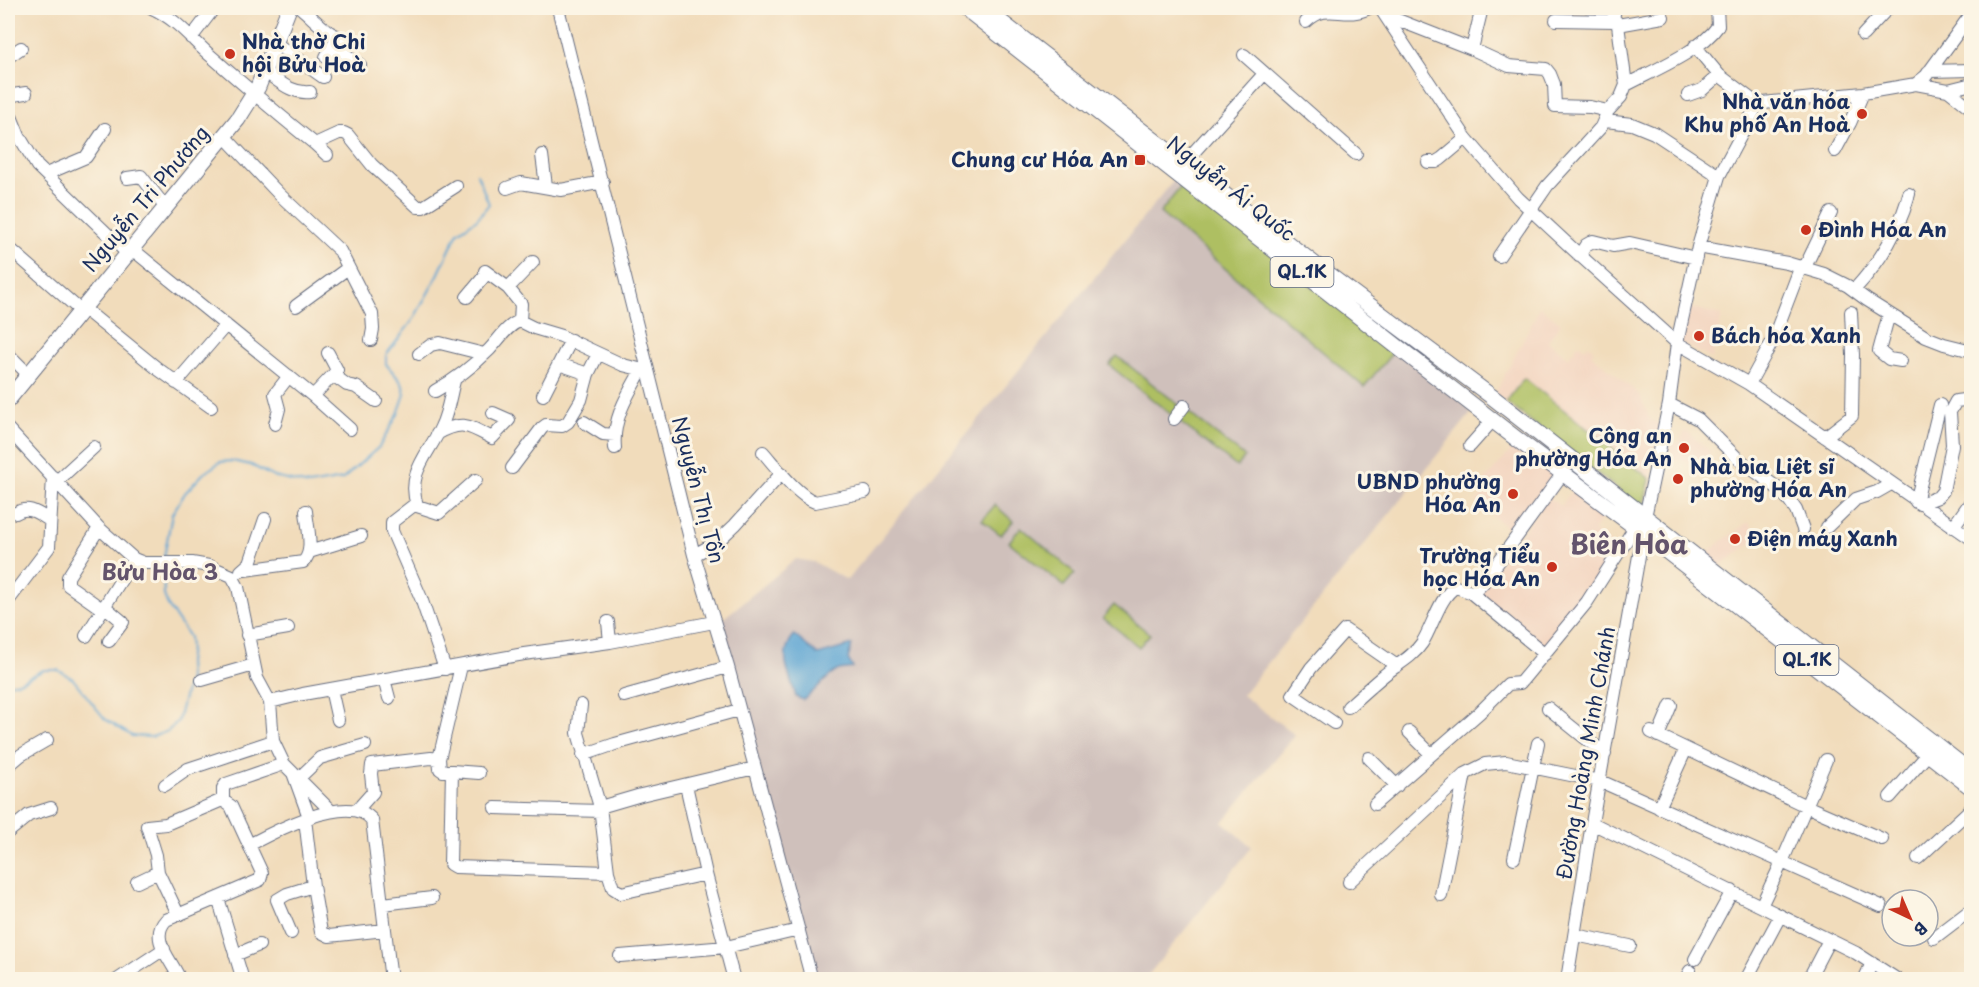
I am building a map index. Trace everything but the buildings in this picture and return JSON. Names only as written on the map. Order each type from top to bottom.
[{"type":"main road","name":"Nguyễn Tri Phương","points":[[8,400],[224,136],[254,94],[289,8]]},
{"type":"main road","name":"Nguyễn Ái Quốc","points":[[965,8],[1180,168]]},
{"type":"main road","name":"Nguyễn Ái Quốc","points":[[982,8],[1493,420],[1563,473],[1641,526]]},
{"type":"main road","name":"QL.1K","points":[[1180,168],[1317,266],[1491,396],[1641,526],[1928,754],[1971,782]]},
{"type":"main road","name":"QL.1K","points":[[1641,526],[1799,640],[1971,782]]},
{"type":"street","points":[[152,8],[168,15],[179,24],[191,38],[254,94],[327,155]]},
{"type":"street","points":[[191,38],[214,8]]},
{"type":"street","points":[[301,8],[331,34],[335,41],[360,65]]},
{"type":"street","name":"Nguyễn Thị Tồn","points":[[558,8],[603,182],[645,370],[812,980]]},
{"type":"street","points":[[1306,22],[1320,9],[1334,8],[1350,12],[1369,8]]},
{"type":"street","points":[[1473,49],[1482,8]]},
{"type":"street","points":[[1626,85],[1652,74],[1695,46],[1718,26],[1717,8]]},
{"type":"street","points":[[1863,34],[1887,8]]},
{"type":"street","points":[[1916,84],[1929,71],[1971,12],[1966,8]]},
{"type":"street","points":[[1383,11],[1509,66],[1546,69],[1554,84],[1555,106],[1590,106],[1606,116],[1654,133],[1719,176]]},
{"type":"street","points":[[1383,11],[1466,138],[1493,172],[1579,256],[1677,343],[1749,384],[1971,539]]},
{"type":"street","points":[[1499,256],[1546,186],[1595,135],[1621,97],[1626,85],[1615,17]]},
{"type":"street","points":[[1556,20],[1663,17]]},
{"type":"street","points":[[1400,39],[1406,23]]},
{"type":"street","points":[[335,41],[354,41]]},
{"type":"street","points":[[326,57],[335,41]]},
{"type":"street","points":[[275,43],[323,77]]},
{"type":"street","points":[[1695,46],[1719,75],[1759,105],[1863,93],[1916,84],[1948,90],[1971,84]]},
{"type":"street","points":[[8,57],[21,48]]},
{"type":"street","points":[[1244,56],[1356,154]]},
{"type":"street","points":[[264,70],[293,91],[310,92]]},
{"type":"street","points":[[1929,71],[1971,70]]},
{"type":"street","points":[[1180,168],[1264,74]]},
{"type":"street","points":[[1689,95],[1702,90],[1719,75]]},
{"type":"street","points":[[1948,90],[1971,109]]},
{"type":"street","points":[[8,102],[14,96],[26,93]]},
{"type":"street","points":[[1835,151],[1863,93]]},
{"type":"street","name":"Đường Hoàng Minh Chánh","points":[[1567,980],[1641,526],[1669,404],[1677,343],[1697,253],[1719,176],[1759,105]]},
{"type":"street","points":[[8,109],[32,159],[46,174],[129,251],[226,325],[314,396],[350,429]]},
{"type":"street","points":[[46,174],[86,157],[105,129]]},
{"type":"street","points":[[315,144],[344,133],[372,165],[418,207],[423,207],[456,186]]},
{"type":"street","points":[[224,136],[279,194],[340,251],[372,314],[373,329],[370,340]]},
{"type":"street","points":[[1428,162],[1441,159],[1466,138]]},
{"type":"street","points":[[542,155],[546,186]]},
{"type":"street","points":[[127,178],[141,176],[166,207]]},
{"type":"street","points":[[507,188],[521,183],[561,190],[603,182]]},
{"type":"street","points":[[1854,290],[1870,273],[1891,241],[1910,195]]},
{"type":"street","points":[[1749,384],[1772,342],[1803,266],[1831,213]]},
{"type":"street","points":[[1579,256],[1586,245],[1593,242],[1613,246],[1630,243],[1803,266],[1848,286],[1926,337],[1971,351]]},
{"type":"street","points":[[8,247],[82,310],[176,383],[211,407]]},
{"type":"street","points":[[508,288],[533,262]]},
{"type":"street","points":[[296,306],[348,268]]},
{"type":"street","points":[[467,297],[486,272],[508,288],[521,304],[520,321]]},
{"type":"street","points":[[1825,437],[1852,416],[1851,312]]},
{"type":"street","points":[[1889,314],[1879,351],[1889,359],[1901,362]]},
{"type":"street","points":[[520,321],[571,340],[623,365],[645,370],[624,402],[615,435],[615,448]]},
{"type":"street","points":[[435,391],[454,381],[511,326],[520,321]]},
{"type":"street","points":[[176,383],[226,325]]},
{"type":"street","points":[[543,395],[571,340]]},
{"type":"street","points":[[419,354],[431,345],[440,343],[484,354]]},
{"type":"street","points":[[314,396],[337,370],[328,353]]},
{"type":"street","points":[[8,354],[28,374]]},
{"type":"street","points":[[512,468],[546,424],[562,426],[568,422],[581,400],[588,374],[598,354]]},
{"type":"street","points":[[559,364],[588,374]]},
{"type":"street","points":[[333,375],[376,401]]},
{"type":"street","points":[[275,424],[279,409],[274,394],[289,376]]},
{"type":"street","points":[[454,381],[444,419],[415,479],[414,495],[417,505],[428,511],[439,513],[476,480]]},
{"type":"street","points":[[1918,503],[1938,497],[1943,491],[1952,445],[1950,412],[1956,401],[1971,399]]},
{"type":"street","points":[[1669,404],[1698,419],[1736,457],[1776,487],[1796,510],[1803,529]]},
{"type":"street","points":[[1918,503],[1940,405]]},
{"type":"street","points":[[1174,419],[1184,406]]},
{"type":"street","points":[[437,434],[457,424],[467,426],[492,438],[509,420],[493,413]]},
{"type":"street","points":[[1470,446],[1493,420]]},
{"type":"street","points":[[584,422],[603,434],[615,435]]},
{"type":"street","points":[[8,429],[99,528],[134,559],[144,563],[209,566],[232,576],[238,587],[257,678],[270,702],[273,741],[292,772],[307,818],[313,886],[321,932],[329,936],[344,936],[386,930]]},
{"type":"street","points":[[8,601],[49,548],[55,479],[94,447]]},
{"type":"street","points":[[762,452],[807,498],[815,502],[865,492]]},
{"type":"street","points":[[694,555],[716,543],[729,531],[782,473]]},
{"type":"street","points":[[1470,592],[1475,591],[1483,583],[1563,473]]},
{"type":"street","points":[[1827,527],[1856,499],[1877,492],[1891,484]]},
{"type":"street","points":[[1953,526],[1971,500]]},
{"type":"street","points":[[417,505],[392,522],[392,531],[421,598],[445,669]]},
{"type":"street","points":[[16,513],[27,509],[50,520]]},
{"type":"street","points":[[232,576],[245,570],[303,562],[307,559],[309,552],[306,512]]},
{"type":"street","points":[[245,570],[250,563],[265,519]]},
{"type":"street","points":[[1375,804],[1479,713],[1508,684],[1520,683],[1587,602],[1641,526]]},
{"type":"street","points":[[99,528],[67,581],[68,585],[123,622],[108,641]]},
{"type":"street","points":[[309,552],[361,536]]},
{"type":"street","points":[[86,636],[134,559]]},
{"type":"street","points":[[1348,708],[1383,675],[1409,658],[1422,643],[1444,601],[1456,587],[1470,592],[1545,654]]},
{"type":"street","points":[[608,622],[610,642]]},
{"type":"street","points":[[270,702],[384,679],[524,654],[610,642],[714,622]]},
{"type":"street","points":[[247,635],[288,628]]},
{"type":"street","points":[[1334,723],[1293,695],[1311,668],[1345,630],[1397,666]]},
{"type":"street","points":[[202,680],[254,664]]},
{"type":"street","points":[[461,666],[439,759],[440,769],[479,773]]},
{"type":"street","points":[[624,696],[728,667]]},
{"type":"street","points":[[384,679],[389,698]]},
{"type":"street","points":[[331,689],[338,720]]},
{"type":"street","points":[[581,705],[578,733],[600,809],[608,872],[613,888],[621,893],[706,874]]},
{"type":"street","points":[[1671,705],[1654,734],[1806,806],[1882,839]]},
{"type":"street","points":[[1548,708],[1605,754]]},
{"type":"street","points":[[583,754],[739,710]]},
{"type":"street","points":[[1409,732],[1431,754]]},
{"type":"street","points":[[8,766],[21,755],[47,740]]},
{"type":"street","points":[[165,786],[188,769],[273,741]]},
{"type":"street","points":[[1514,858],[1538,743]]},
{"type":"street","points":[[222,800],[223,788],[226,784],[292,772],[320,758],[365,745]]},
{"type":"street","points":[[1659,808],[1686,749]]},
{"type":"street","points":[[1890,797],[1928,754]]},
{"type":"street","points":[[1369,758],[1397,786]]},
{"type":"street","points":[[357,810],[373,792],[372,765],[439,759]]},
{"type":"street","points":[[1761,906],[1826,760]]},
{"type":"street","points":[[1349,882],[1465,774],[1485,764],[1506,762],[1600,781],[1880,906]]},
{"type":"street","points":[[495,808],[600,809],[641,795],[755,768]]},
{"type":"street","points":[[452,771],[450,864],[452,866],[608,872]]},
{"type":"street","points":[[292,772],[331,811]]},
{"type":"street","points":[[1441,895],[1465,774]]},
{"type":"street","points":[[686,785],[706,874],[734,980]]},
{"type":"street","points":[[180,980],[158,939],[160,926],[178,914],[260,880],[262,877],[231,806],[222,800]]},
{"type":"street","points":[[178,914],[158,872],[156,855],[147,826],[171,822],[222,800]]},
{"type":"street","points":[[8,832],[29,815],[51,808]]},
{"type":"street","points":[[1918,858],[1971,808]]},
{"type":"street","points":[[249,845],[307,818],[331,811],[364,812],[372,820],[390,972]]},
{"type":"street","points":[[1592,823],[1857,953],[1898,980]]},
{"type":"street","points":[[137,882],[158,872]]},
{"type":"street","points":[[291,933],[277,900],[280,896],[313,886]]},
{"type":"street","points":[[1695,959],[1732,891]]},
{"type":"street","points":[[218,898],[243,980]]},
{"type":"street","points":[[383,904],[432,898]]},
{"type":"street","points":[[1940,934],[1971,909]]},
{"type":"street","points":[[1748,976],[1780,916]]},
{"type":"street","points":[[620,956],[726,947],[799,930]]},
{"type":"street","points":[[1575,935],[1630,946]]},
{"type":"street","points":[[1808,980],[1829,940]]},
{"type":"street","points":[[235,955],[260,945]]},
{"type":"street","points":[[117,980],[164,949]]},
{"type":"street","points":[[1864,980],[1872,963]]},
{"type":"shaded area","points":[[1175,179],[1473,411],[1242,695],[1295,735],[1223,822],[1252,847],[1145,979],[817,979],[719,622],[796,559],[814,562],[847,580]]},
{"type":"shaded area","points":[[1540,307],[1561,323],[1548,341],[1568,358],[1579,344],[1585,348],[1588,345],[1594,350],[1591,354],[1640,395],[1650,420],[1661,424],[1643,509],[1495,394]]},
{"type":"shaded area","name":"Bách hóa Xanh","points":[[1688,307],[1722,315],[1712,359],[1681,342]]},
{"type":"shaded area","name":"Công an phường Hóa An","points":[[1685,430],[1711,452],[1701,467],[1661,454],[1664,441],[1679,443]]},
{"type":"shaded area","name":"UBND phường Hóa An","points":[[1516,445],[1558,475],[1514,534],[1476,502],[1489,486],[1484,481]]},
{"type":"shaded area","name":"Trường Tiểu học Hóa An","points":[[1574,488],[1607,512],[1593,531],[1617,548],[1585,601],[1544,649],[1477,594],[1548,497],[1561,506]]},
{"type":"shaded area","name":"Điện máy Xanh","points":[[1748,522],[1760,538],[1716,568],[1702,556]]},
{"type":"green space","points":[[1183,184],[1394,351],[1364,387],[1160,213]]},
{"type":"green space","points":[[1117,356],[1180,406],[1173,416],[1109,365]]},
{"type":"green space","points":[[1524,378],[1650,479],[1643,509],[1506,402]]},
{"type":"green space","points":[[1185,410],[1245,457],[1237,467],[1177,420]]},
{"type":"green space","points":[[995,505],[1013,521],[1001,535],[982,520]]},
{"type":"green space","points":[[1021,527],[1075,573],[1064,586],[1009,542]]},
{"type":"green space","points":[[1114,605],[1150,634],[1139,647],[1103,618]]},
{"type":"water","points":[[794,635],[818,655],[852,645],[848,659],[853,668],[835,672],[803,700],[796,697],[786,665],[786,650]]},
{"type":"waterway","points":[[164,557],[172,514],[185,493],[203,474],[220,462],[232,461],[251,465],[274,477],[309,485],[343,479],[379,447],[398,414],[405,394],[402,383],[386,364],[386,355],[413,320],[458,232],[477,219],[489,204],[477,174]]},
{"type":"waterway","points":[[8,684],[19,682],[44,670],[58,670],[73,679],[105,719],[132,736],[152,737],[168,731],[178,721],[189,678],[190,648],[189,637],[168,606],[164,595],[163,566]]},
{"type":"place","name":"Nhà thờ Chi hội Bửu Hoà","points":[[230,54]]},
{"type":"place","name":"Nhà văn hóa Khu phố An Hoà","points":[[1862,114]]},
{"type":"place","name":"Chung cư Hóa An","points":[[1140,160]]},
{"type":"place","name":"Đình Hóa An","points":[[1806,230]]},
{"type":"place","name":"Bách hóa Xanh","points":[[1699,336]]},
{"type":"place","name":"Công an phường Hóa An","points":[[1684,448]]},
{"type":"place","name":"Nhà bia Liệt sĩ phường Hóa An","points":[[1678,479]]},
{"type":"place","name":"UBND phường Hóa An","points":[[1513,494]]},
{"type":"place","name":"Điện máy Xanh","points":[[1735,539]]},
{"type":"place","name":"Trường Tiểu học Hóa An","points":[[1552,567]]},
{"type":"district","name":"Biên Hòa","points":[[1629,545]]},
{"type":"district","name":"Bửu Hòa 3","points":[[160,572]]}]
